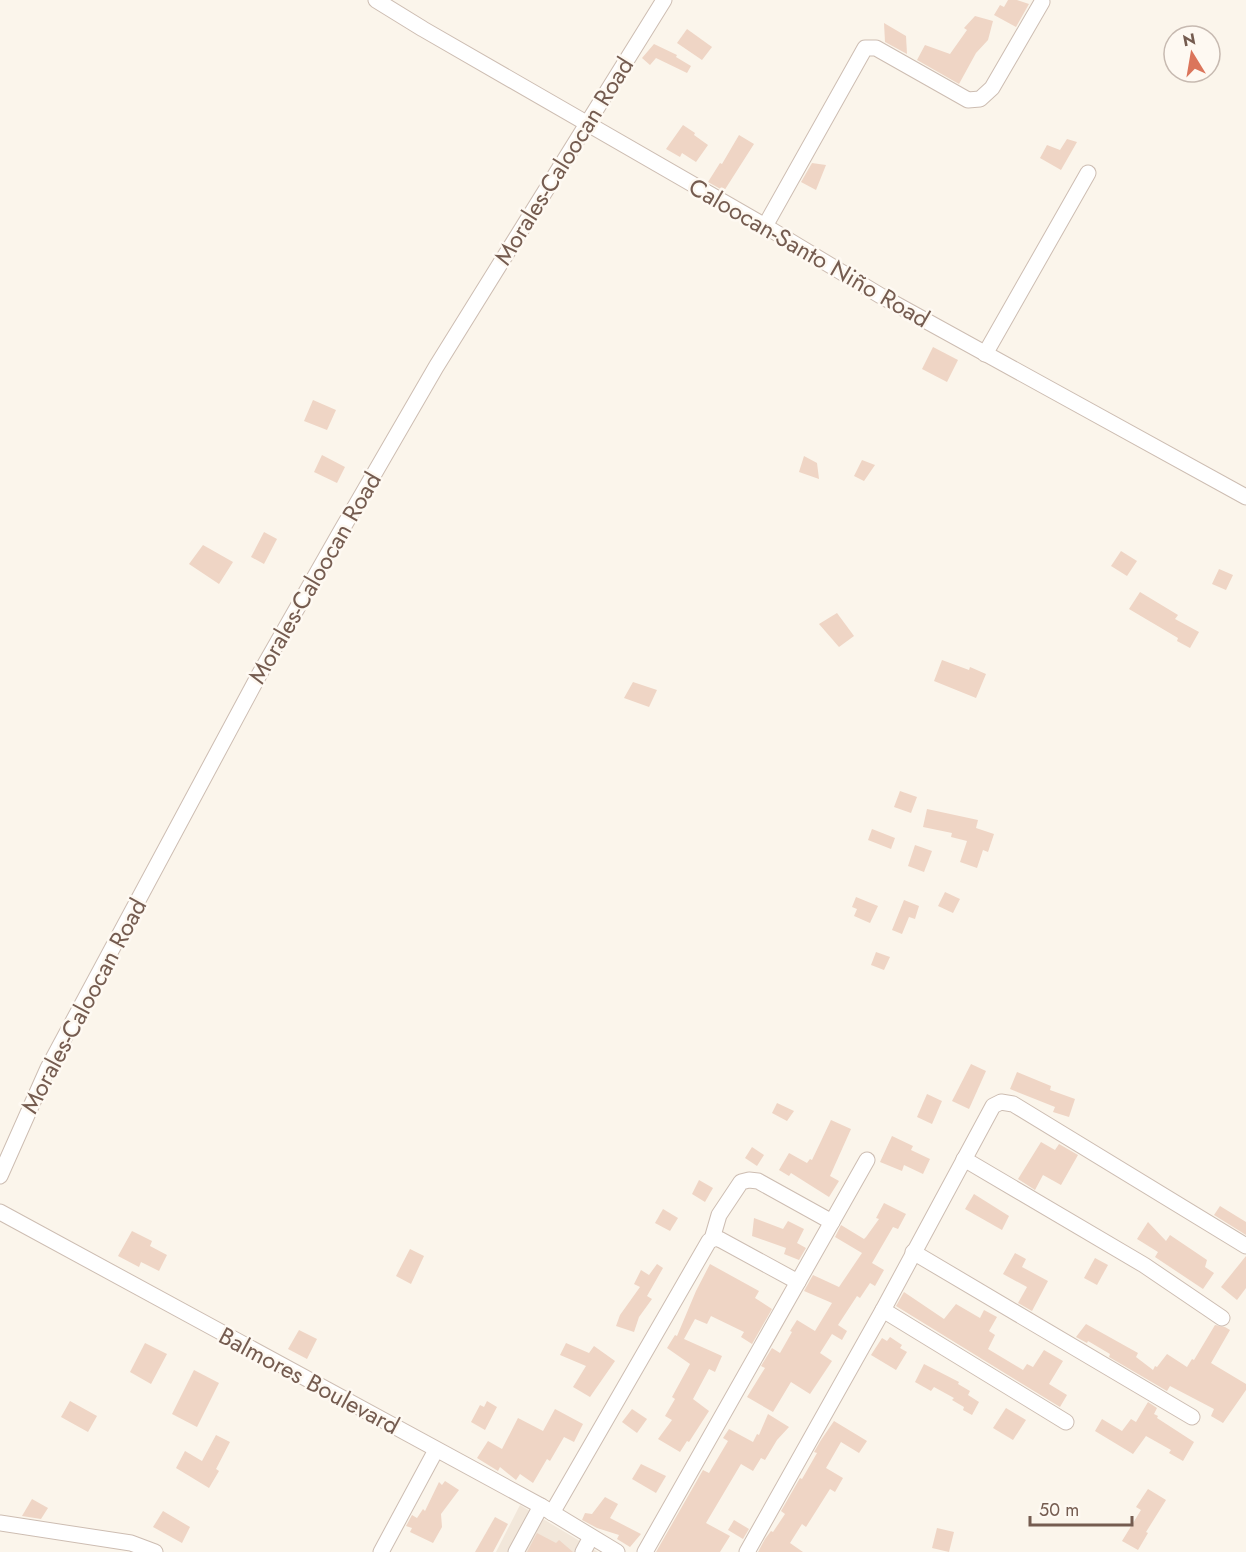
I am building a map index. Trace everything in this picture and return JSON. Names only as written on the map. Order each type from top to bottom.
[{"type":"street","name":"Caloocan-Santo Niño Road","points":[[376,0],[881,296],[1246,497]]},
{"type":"street","name":"Morales-Caloocan Road","points":[[0,1176],[48,1068],[259,675],[436,367],[664,0]]},
{"type":"street","points":[[765,226],[865,48],[876,48],[968,100],[980,99],[992,88],[1041,2]]},
{"type":"street","points":[[985,354],[1088,173]]},
{"type":"street","points":[[747,1552],[883,1310],[993,1106],[1001,1101],[1013,1104],[1246,1246]]},
{"type":"street","points":[[964,1159],[1144,1265],[1222,1318]]},
{"type":"street","points":[[645,1552],[867,1160]]},
{"type":"street","points":[[516,1552],[547,1509],[712,1239],[719,1215],[741,1182],[758,1181],[832,1222]]},
{"type":"street","name":"Balmores Boulevard","points":[[0,1212],[547,1509],[617,1552]]},
{"type":"street","points":[[712,1239],[721,1240],[798,1282]]},
{"type":"street","points":[[913,1251],[1192,1417]]},
{"type":"street","points":[[883,1310],[1066,1422]]},
{"type":"street","points":[[381,1552],[436,1450]]},
{"type":"street","points":[[2,1528],[96,1545],[131,1543],[155,1552]]},
{"type":"street","points":[[583,1552],[591,1537]]},
{"type":"shaded area","points":[[520,1505],[598,1552],[496,1552]]},
{"type":"building","points":[[1008,0],[1029,4],[1016,27],[994,15],[1000,5],[1004,7]]},
{"type":"building","points":[[975,16],[993,21],[988,40],[976,53],[959,84],[917,60],[925,45],[950,54],[967,30],[964,28]]},
{"type":"building","points":[[884,23],[906,36],[907,54],[885,42]]},
{"type":"building","points":[[687,29],[712,47],[702,60],[677,43]]},
{"type":"building","points":[[654,44],[677,55],[676,57],[691,66],[687,73],[656,58],[650,65],[642,58]]},
{"type":"building","points":[[683,125],[708,145],[696,162],[682,153],[680,157],[666,149]]},
{"type":"building","points":[[739,135],[754,144],[724,191],[708,182]]},
{"type":"building","points":[[1067,139],[1077,142],[1061,170],[1040,158],[1047,145],[1060,150]]},
{"type":"building","points":[[812,163],[826,165],[816,190],[801,182]]},
{"type":"building","points":[[933,347],[958,360],[947,382],[922,369]]},
{"type":"building","points":[[313,400],[336,410],[327,430],[304,421]]},
{"type":"building","points":[[322,455],[345,467],[337,483],[314,472]]},
{"type":"building","points":[[804,456],[817,463],[819,479],[799,472]]},
{"type":"building","points":[[862,460],[875,465],[864,481],[854,476]]},
{"type":"building","points":[[264,532],[277,539],[264,564],[251,557]]},
{"type":"building","points":[[203,545],[233,562],[219,584],[189,564]]},
{"type":"building","points":[[1121,551],[1137,561],[1127,576],[1111,566]]},
{"type":"building","points":[[1219,569],[1233,575],[1226,590],[1212,584]]},
{"type":"building","points":[[1140,592],[1178,615],[1175,619],[1199,632],[1190,648],[1177,641],[1178,638],[1129,609]]},
{"type":"building","points":[[837,613],[854,636],[839,647],[819,624]]},
{"type":"building","points":[[942,660],[969,670],[970,667],[986,674],[976,698],[934,681]]},
{"type":"building","points":[[633,682],[657,690],[649,707],[624,698]]},
{"type":"building","points":[[900,791],[917,797],[911,813],[894,807]]},
{"type":"building","points":[[927,809],[978,820],[976,828],[994,834],[988,852],[983,850],[977,868],[960,862],[967,841],[951,837],[952,833],[923,827]]},
{"type":"building","points":[[872,829],[895,838],[891,849],[868,840]]},
{"type":"building","points":[[915,845],[932,851],[924,872],[908,866]]},
{"type":"building","points":[[945,892],[960,899],[953,913],[938,906]]},
{"type":"building","points":[[856,897],[878,906],[870,923],[854,916],[857,909],[852,907]]},
{"type":"building","points":[[904,900],[919,906],[915,919],[909,917],[902,934],[892,930]]},
{"type":"building","points":[[876,952],[890,957],[884,970],[871,965]]},
{"type":"building","points":[[971,1064],[986,1071],[969,1109],[952,1101]]},
{"type":"building","points":[[1017,1072],[1051,1086],[1050,1090],[1075,1099],[1069,1117],[1053,1112],[1055,1107],[1010,1089]]},
{"type":"building","points":[[927,1094],[942,1101],[932,1124],[917,1117]]},
{"type":"building","points":[[777,1103],[794,1111],[787,1121],[772,1113]]},
{"type":"building","points":[[831,1120],[851,1129],[830,1176],[839,1181],[829,1197],[791,1173],[789,1176],[779,1170],[789,1153],[807,1163],[810,1159],[812,1160]]},
{"type":"building","points":[[892,1136],[913,1146],[911,1150],[930,1159],[923,1174],[904,1165],[902,1171],[880,1162]]},
{"type":"building","points":[[1041,1142],[1055,1150],[1059,1144],[1078,1155],[1061,1185],[1043,1175],[1035,1190],[1018,1179]]},
{"type":"building","points":[[752,1147],[764,1155],[757,1166],[745,1158]]},
{"type":"building","points":[[699,1180],[713,1188],[705,1202],[692,1194]]},
{"type":"building","points":[[974,1194],[1009,1216],[1002,1230],[965,1209]]},
{"type":"building","points":[[884,1203],[906,1214],[898,1229],[893,1227],[872,1263],[884,1270],[875,1286],[870,1283],[860,1298],[857,1296],[838,1325],[847,1331],[842,1340],[832,1334],[820,1353],[832,1361],[810,1394],[791,1382],[773,1412],[747,1397],[765,1368],[761,1366],[772,1348],[780,1353],[797,1320],[815,1331],[832,1303],[804,1291],[813,1275],[839,1287],[862,1253],[835,1237],[841,1225],[864,1239],[879,1219],[876,1218]]},
{"type":"building","points":[[1220,1206],[1246,1222],[1246,1235],[1214,1215]]},
{"type":"building","points":[[663,1209],[678,1218],[670,1231],[655,1223]]},
{"type":"building","points":[[754,1218],[783,1229],[788,1221],[804,1229],[797,1243],[806,1248],[799,1260],[784,1254],[786,1248],[752,1236]]},
{"type":"building","points":[[1148,1222],[1166,1241],[1170,1235],[1207,1260],[1205,1267],[1214,1273],[1203,1289],[1155,1257],[1158,1252],[1137,1239]]},
{"type":"building","points":[[132,1231],[152,1241],[150,1246],[167,1255],[159,1271],[141,1262],[139,1267],[118,1256]]},
{"type":"building","points":[[410,1249],[424,1256],[411,1284],[396,1276]]},
{"type":"building","points":[[1015,1253],[1026,1259],[1022,1267],[1048,1281],[1032,1311],[1018,1303],[1027,1287],[1003,1274]]},
{"type":"building","points":[[1246,1256],[1246,1288],[1237,1300],[1221,1287]]},
{"type":"building","points":[[1095,1258],[1108,1265],[1097,1285],[1084,1278]]},
{"type":"building","points":[[657,1264],[663,1268],[647,1296],[652,1299],[639,1317],[634,1332],[616,1326],[620,1315],[640,1287],[634,1284],[641,1270],[649,1275]]},
{"type":"building","points":[[710,1264],[759,1291],[755,1298],[772,1309],[752,1344],[741,1337],[744,1332],[711,1316],[707,1324],[695,1319],[684,1339],[722,1356],[715,1372],[709,1369],[693,1399],[709,1411],[680,1452],[658,1439],[672,1420],[665,1416],[675,1399],[672,1397],[690,1364],[667,1348],[675,1335],[677,1336]]},
{"type":"building","points":[[904,1292],[944,1319],[956,1304],[980,1318],[984,1310],[997,1317],[989,1331],[995,1335],[988,1349],[1023,1370],[1027,1364],[1033,1367],[1044,1350],[1063,1361],[1049,1384],[1067,1395],[1060,1407],[896,1306]]},
{"type":"building","points":[[1086,1324],[1138,1353],[1136,1357],[1153,1370],[1167,1354],[1187,1367],[1192,1359],[1194,1360],[1215,1325],[1225,1327],[1230,1330],[1211,1363],[1246,1384],[1246,1390],[1223,1423],[1211,1416],[1214,1409],[1170,1386],[1167,1391],[1109,1357],[1110,1354],[1076,1337]]},
{"type":"building","points":[[299,1330],[317,1339],[307,1359],[288,1349]]},
{"type":"building","points":[[890,1337],[902,1345],[900,1348],[907,1352],[896,1370],[871,1355],[882,1338],[887,1341]]},
{"type":"building","points":[[145,1343],[167,1354],[151,1384],[130,1372]]},
{"type":"building","points":[[566,1343],[589,1353],[594,1346],[615,1361],[590,1397],[573,1387],[586,1366],[560,1355]]},
{"type":"building","points":[[924,1364],[959,1382],[958,1384],[970,1391],[968,1395],[979,1402],[972,1415],[952,1400],[954,1398],[934,1387],[931,1391],[915,1382]]},
{"type":"building","points":[[194,1370],[219,1383],[197,1427],[172,1414]]},
{"type":"building","points":[[70,1401],[97,1416],[88,1432],[61,1417]]},
{"type":"building","points":[[487,1401],[497,1407],[485,1430],[471,1422],[480,1405],[484,1407]]},
{"type":"building","points":[[1148,1402],[1157,1408],[1154,1414],[1158,1416],[1157,1418],[1194,1442],[1183,1461],[1169,1453],[1171,1450],[1146,1436],[1133,1454],[1095,1431],[1102,1419],[1122,1431],[1131,1419],[1136,1422]]},
{"type":"building","points":[[1006,1408],[1026,1420],[1013,1440],[993,1428]]},
{"type":"building","points":[[555,1409],[583,1424],[574,1442],[564,1437],[550,1461],[547,1459],[533,1483],[520,1474],[516,1480],[500,1467],[498,1471],[477,1458],[488,1441],[502,1449],[518,1418],[543,1431]]},
{"type":"building","points":[[632,1409],[647,1419],[637,1433],[622,1422]]},
{"type":"building","points":[[768,1414],[789,1427],[777,1440],[765,1460],[761,1458],[753,1471],[741,1464],[706,1523],[730,1536],[720,1552],[656,1552],[703,1470],[709,1473],[728,1441],[723,1438],[729,1429],[753,1442],[757,1434],[759,1435]]},
{"type":"building","points":[[834,1421],[867,1441],[859,1453],[841,1442],[826,1468],[843,1478],[835,1492],[830,1489],[806,1527],[802,1524],[790,1543],[803,1552],[758,1552],[765,1539],[771,1531],[773,1532],[785,1514],[781,1511],[800,1478],[802,1479],[817,1453],[814,1452]]},
{"type":"building","points":[[216,1435],[230,1442],[216,1469],[219,1471],[209,1488],[176,1468],[185,1451],[202,1461]]},
{"type":"building","points":[[641,1464],[666,1476],[656,1493],[632,1479]]},
{"type":"building","points":[[445,1481],[459,1490],[441,1514],[442,1527],[433,1543],[410,1532],[412,1528],[406,1526],[412,1515],[417,1518],[423,1509],[425,1511],[439,1482],[442,1485]]},
{"type":"building","points":[[1148,1489],[1166,1500],[1146,1532],[1148,1533],[1138,1550],[1122,1541],[1141,1510],[1136,1507]]},
{"type":"building","points":[[605,1497],[618,1504],[610,1518],[641,1534],[630,1547],[617,1539],[619,1535],[582,1520],[585,1513],[592,1514]]},
{"type":"building","points":[[32,1499],[48,1508],[41,1519],[22,1516]]},
{"type":"building","points":[[163,1511],[190,1527],[182,1543],[153,1527]]},
{"type":"building","points":[[495,1517],[508,1524],[493,1552],[475,1552]]},
{"type":"building","points":[[734,1520],[749,1529],[743,1539],[728,1530]]},
{"type":"building","points":[[937,1528],[954,1532],[949,1552],[932,1548]]},
{"type":"building","points":[[537,1533],[556,1543],[559,1540],[573,1552],[527,1552]]}]
